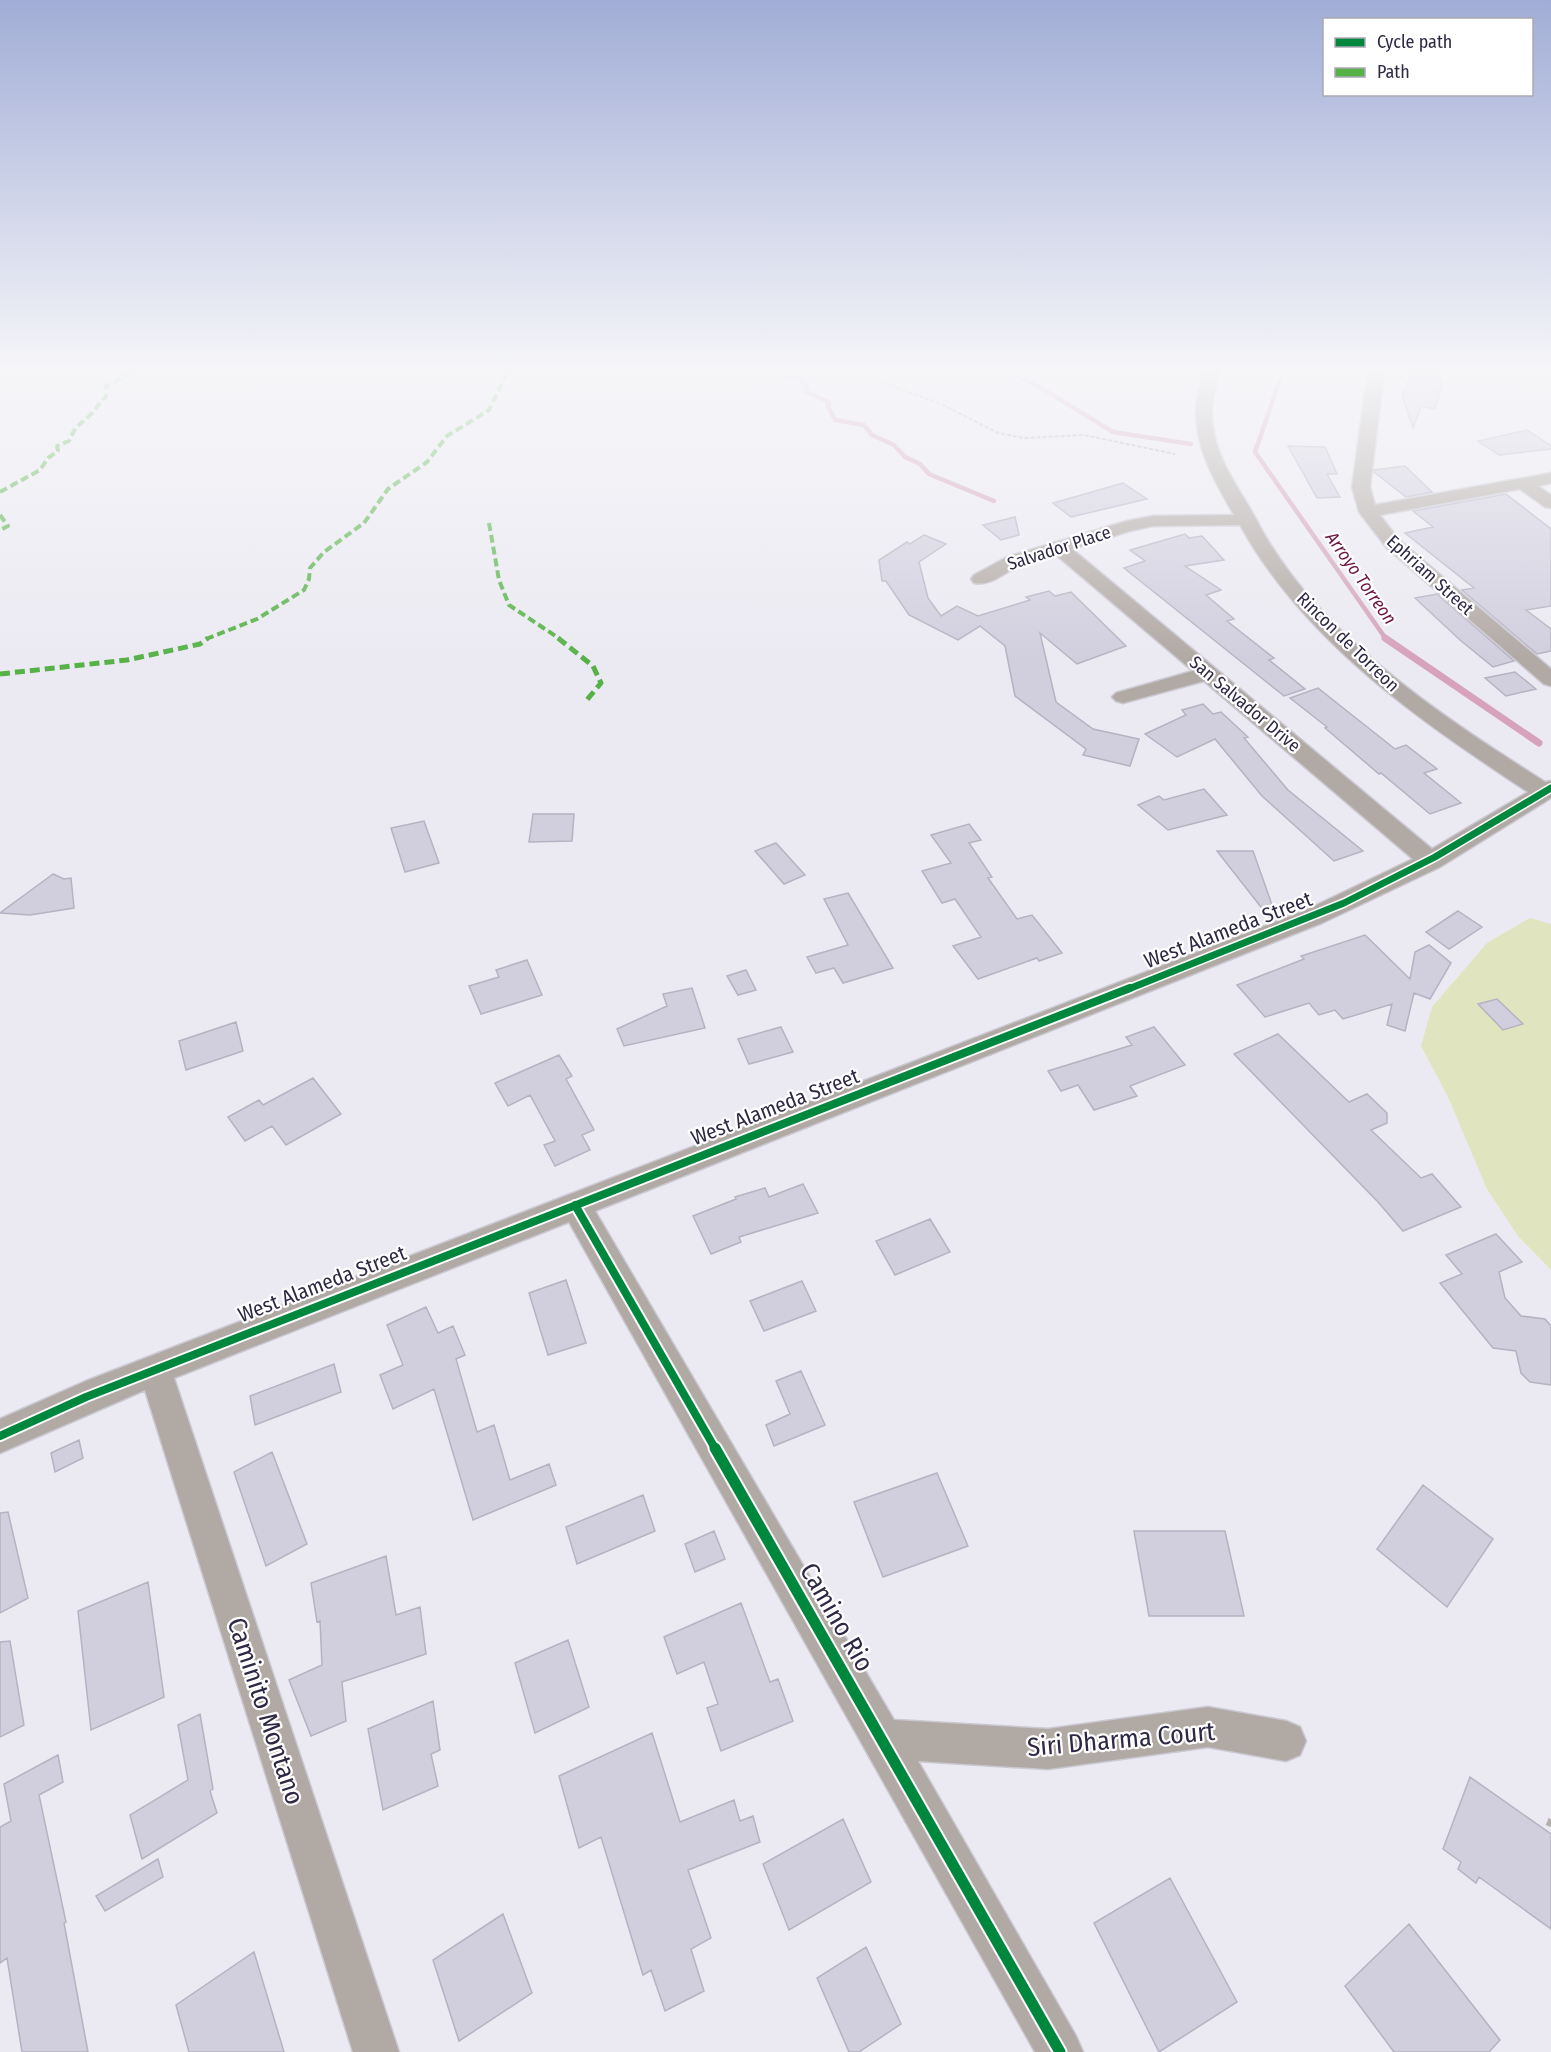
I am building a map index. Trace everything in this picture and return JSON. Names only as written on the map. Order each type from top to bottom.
[{"type":"street","name":"Rincon de Torreon","points":[[1215,467],[1266,556],[1332,632],[1388,682],[1446,728],[1548,790]]},
{"type":"street","name":"Ephriam Street","points":[[1364,467],[1361,487],[1368,512],[1376,525],[1392,543],[1551,680]]},
{"type":"street","points":[[1368,512],[1551,478]]},
{"type":"street","points":[[1523,483],[1551,503]]},
{"type":"street","name":"Salvador Place","points":[[981,579],[1005,564],[1127,526],[1153,521],[1247,520]]},
{"type":"street","name":"San Salvador Drive","points":[[1058,547],[1431,861]]},
{"type":"street","points":[[1123,697],[1209,673]]},
{"type":"street","name":"West Alameda Street","points":[[0,1436],[86,1397],[1292,925],[1374,890],[1431,861],[1548,790]]},
{"type":"street","name":"Camino Rio","points":[[575,1205],[883,1739],[1060,2052]]},
{"type":"street","name":"Caminito Montano","points":[[155,1370],[376,2052]]},
{"type":"street","name":"Siri Dharma Court","points":[[883,1739],[1048,1749],[1208,1727],[1286,1741]]},
{"type":"path","points":[[1548,1826],[1551,1819]]},
{"type":"green space","points":[[1530,918],[1551,924],[1551,1270],[1518,1236],[1487,1189],[1448,1097],[1421,1046],[1432,1007],[1487,943]]},
{"type":"building","points":[[1300,467],[1334,467],[1337,474],[1327,474],[1340,497],[1317,498]]},
{"type":"building","points":[[1406,467],[1432,492],[1406,497],[1374,470]]},
{"type":"building","points":[[1123,483],[1147,499],[1071,517],[1053,503]]},
{"type":"building","points":[[1506,494],[1551,529],[1551,606],[1526,610],[1551,629],[1551,651],[1537,654],[1462,590],[1474,588],[1405,533],[1433,527],[1413,511]]},
{"type":"building","points":[[1015,517],[1019,535],[1001,540],[983,525]]},
{"type":"building","points":[[1185,534],[1189,538],[1202,536],[1224,560],[1185,566],[1221,590],[1206,595],[1234,619],[1227,621],[1274,658],[1269,660],[1305,689],[1284,696],[1124,568],[1145,561],[1130,550]]},
{"type":"building","points":[[924,535],[946,544],[919,562],[928,598],[941,616],[957,606],[978,616],[1030,600],[1026,597],[1049,591],[1055,596],[1071,592],[1126,646],[1077,664],[1040,633],[1056,702],[1093,729],[1139,739],[1130,766],[1083,755],[1086,749],[1015,696],[1005,646],[980,626],[958,640],[909,615],[886,581],[882,581],[879,560],[907,542],[910,544]]},
{"type":"building","points":[[1437,594],[1514,661],[1493,667],[1415,598]]},
{"type":"building","points":[[1515,672],[1536,689],[1506,696],[1485,678]]},
{"type":"building","points":[[1318,688],[1395,749],[1406,745],[1437,769],[1424,773],[1461,803],[1430,814],[1290,698]]},
{"type":"building","points":[[1203,704],[1213,714],[1221,712],[1248,737],[1244,738],[1288,790],[1363,851],[1334,861],[1262,796],[1215,739],[1177,757],[1145,734],[1186,715],[1182,710]]},
{"type":"building","points":[[1204,789],[1227,815],[1168,830],[1138,805],[1159,796],[1164,800]]},
{"type":"building","points":[[533,814],[574,814],[572,841],[529,842]]},
{"type":"building","points":[[424,821],[439,863],[405,872],[391,828]]},
{"type":"building","points":[[969,824],[981,840],[969,843],[992,877],[988,878],[1017,919],[1032,915],[1062,953],[1039,961],[1037,958],[978,979],[953,946],[981,937],[955,899],[942,903],[922,871],[951,863],[931,835]]},
{"type":"building","points":[[776,843],[805,875],[784,884],[755,851]]},
{"type":"building","points":[[1217,851],[1253,851],[1277,919],[1272,921]]},
{"type":"building","points":[[53,874],[64,879],[71,878],[74,908],[30,915],[0,913]]},
{"type":"building","points":[[848,893],[893,968],[843,983],[834,968],[816,973],[807,957],[848,945],[824,899]]},
{"type":"building","points":[[1458,911],[1482,927],[1449,949],[1426,932]]},
{"type":"building","points":[[1365,935],[1410,979],[1415,952],[1429,945],[1451,963],[1430,999],[1414,993],[1405,1031],[1387,1025],[1392,1004],[1343,1019],[1335,1010],[1319,1015],[1309,1003],[1265,1017],[1237,985],[1304,959],[1301,956]]},
{"type":"building","points":[[527,960],[542,995],[481,1014],[469,986],[499,977],[496,970]]},
{"type":"building","points":[[746,970],[756,990],[738,995],[727,976]]},
{"type":"building","points":[[692,988],[705,1028],[624,1046],[617,1029],[667,1006],[663,994]]},
{"type":"building","points":[[1497,999],[1523,1024],[1503,1030],[1478,1004]]},
{"type":"building","points":[[236,1022],[243,1051],[186,1070],[179,1041]]},
{"type":"building","points":[[781,1027],[793,1052],[749,1064],[738,1039]]},
{"type":"building","points":[[1154,1027],[1185,1065],[1130,1086],[1137,1096],[1094,1110],[1078,1085],[1061,1091],[1048,1071],[1132,1045],[1126,1037]]},
{"type":"building","points":[[1278,1034],[1349,1102],[1367,1094],[1387,1113],[1387,1123],[1371,1130],[1421,1178],[1432,1174],[1461,1207],[1403,1231],[1378,1202],[1234,1054]]},
{"type":"building","points":[[559,1055],[572,1076],[566,1079],[594,1130],[582,1135],[590,1150],[555,1166],[544,1145],[555,1141],[530,1095],[508,1106],[495,1083]]},
{"type":"building","points":[[313,1078],[341,1114],[286,1145],[272,1126],[245,1141],[228,1117],[259,1100],[263,1105]]},
{"type":"building","points":[[803,1184],[818,1213],[739,1237],[741,1242],[711,1254],[693,1216],[736,1199],[735,1197],[765,1188],[769,1197]]},
{"type":"building","points":[[930,1219],[950,1252],[895,1275],[876,1241]]},
{"type":"building","points":[[1496,1234],[1522,1262],[1499,1272],[1505,1298],[1521,1316],[1545,1319],[1551,1326],[1551,1385],[1530,1382],[1521,1373],[1516,1351],[1493,1348],[1440,1283],[1462,1274],[1446,1255]]},
{"type":"building","points":[[566,1280],[586,1343],[548,1355],[529,1293]]},
{"type":"building","points":[[802,1281],[816,1311],[764,1331],[750,1301]]},
{"type":"building","points":[[426,1307],[438,1333],[453,1326],[465,1355],[456,1359],[477,1432],[494,1425],[510,1480],[549,1464],[556,1485],[473,1520],[434,1389],[393,1409],[380,1375],[403,1365],[387,1325]]},
{"type":"building","points":[[334,1364],[341,1392],[255,1425],[250,1396]]},
{"type":"building","points":[[801,1371],[825,1425],[774,1446],[766,1425],[790,1414],[776,1381]]},
{"type":"building","points":[[79,1440],[83,1458],[55,1472],[51,1453]]},
{"type":"building","points":[[272,1452],[307,1544],[266,1566],[234,1472]]},
{"type":"building","points":[[937,1473],[968,1546],[883,1577],[854,1502]]},
{"type":"building","points":[[1423,1485],[1493,1539],[1447,1607],[1377,1549]]},
{"type":"building","points":[[643,1495],[655,1531],[577,1564],[566,1527]]},
{"type":"building","points":[[8,1512],[28,1598],[0,1613],[0,1513]]},
{"type":"building","points":[[714,1531],[725,1559],[695,1572],[685,1544]]},
{"type":"building","points":[[1134,1531],[1225,1531],[1244,1616],[1149,1616]]},
{"type":"building","points":[[386,1556],[396,1615],[420,1607],[426,1654],[342,1682],[346,1721],[311,1736],[289,1680],[322,1665],[320,1621],[317,1622],[311,1583]]},
{"type":"building","points":[[148,1582],[164,1697],[91,1730],[78,1611]]},
{"type":"building","points":[[741,1603],[770,1682],[778,1679],[793,1721],[721,1751],[707,1708],[718,1704],[704,1662],[677,1674],[664,1637]]},
{"type":"building","points":[[568,1640],[589,1707],[535,1733],[515,1663]]},
{"type":"building","points":[[10,1641],[24,1725],[0,1737],[0,1642]]},
{"type":"building","points":[[433,1701],[440,1750],[431,1754],[438,1786],[383,1810],[368,1729]]},
{"type":"building","points":[[200,1714],[213,1789],[210,1791],[217,1813],[142,1859],[130,1815],[188,1780],[178,1725]]},
{"type":"building","points":[[652,1733],[680,1822],[734,1800],[740,1821],[753,1816],[760,1842],[688,1870],[711,1938],[691,1949],[704,1991],[665,2011],[651,1970],[643,1975],[601,1837],[579,1848],[559,1776]]},
{"type":"building","points":[[58,1755],[63,1782],[39,1795],[66,1922],[64,1923],[88,2052],[22,2052],[7,1958],[0,1963],[0,1827],[11,1821],[4,1784]]},
{"type":"building","points":[[1470,1777],[1551,1834],[1551,1929],[1479,1877],[1476,1883],[1458,1869],[1461,1862],[1443,1849]]},
{"type":"building","points":[[843,1819],[871,1882],[789,1930],[763,1864]]},
{"type":"building","points":[[158,1859],[163,1877],[105,1911],[96,1896]]},
{"type":"building","points":[[1170,1878],[1237,2002],[1159,2052],[1094,1923]]},
{"type":"building","points":[[503,1914],[532,1993],[459,2041],[433,1960]]},
{"type":"building","points":[[1409,1924],[1500,2040],[1489,2052],[1394,2052],[1345,1986]]},
{"type":"building","points":[[866,1947],[901,2024],[859,2052],[849,2052],[817,1978]]},
{"type":"building","points":[[254,1952],[284,2052],[189,2052],[176,2005]]},
{"type":"waterway","points":[[922,467],[929,474],[994,501]]},
{"type":"waterway","name":"Arroyo Torreon","points":[[1265,467],[1386,638]]},
{"type":"waterway","name":"Arroyo Torreon","points":[[1386,638],[1539,743]]},
{"type":"marked path","points":[[0,492],[34,474],[43,467]]},
{"type":"marked path","points":[[0,674],[127,660],[200,644],[215,635],[249,623],[304,590],[309,579],[310,568],[324,552],[364,523],[388,489],[420,467]]},
{"type":"marked path","points":[[0,515],[8,526],[0,530]]},
{"type":"marked path","points":[[489,523],[499,580],[509,605],[545,627],[593,666],[601,683],[586,701]]},
{"type":"cycle path","points":[[0,1436],[86,1397],[1313,917],[1435,857],[1551,788]]},
{"type":"cycle path","points":[[575,1205],[883,1739],[1060,2052]]}]
